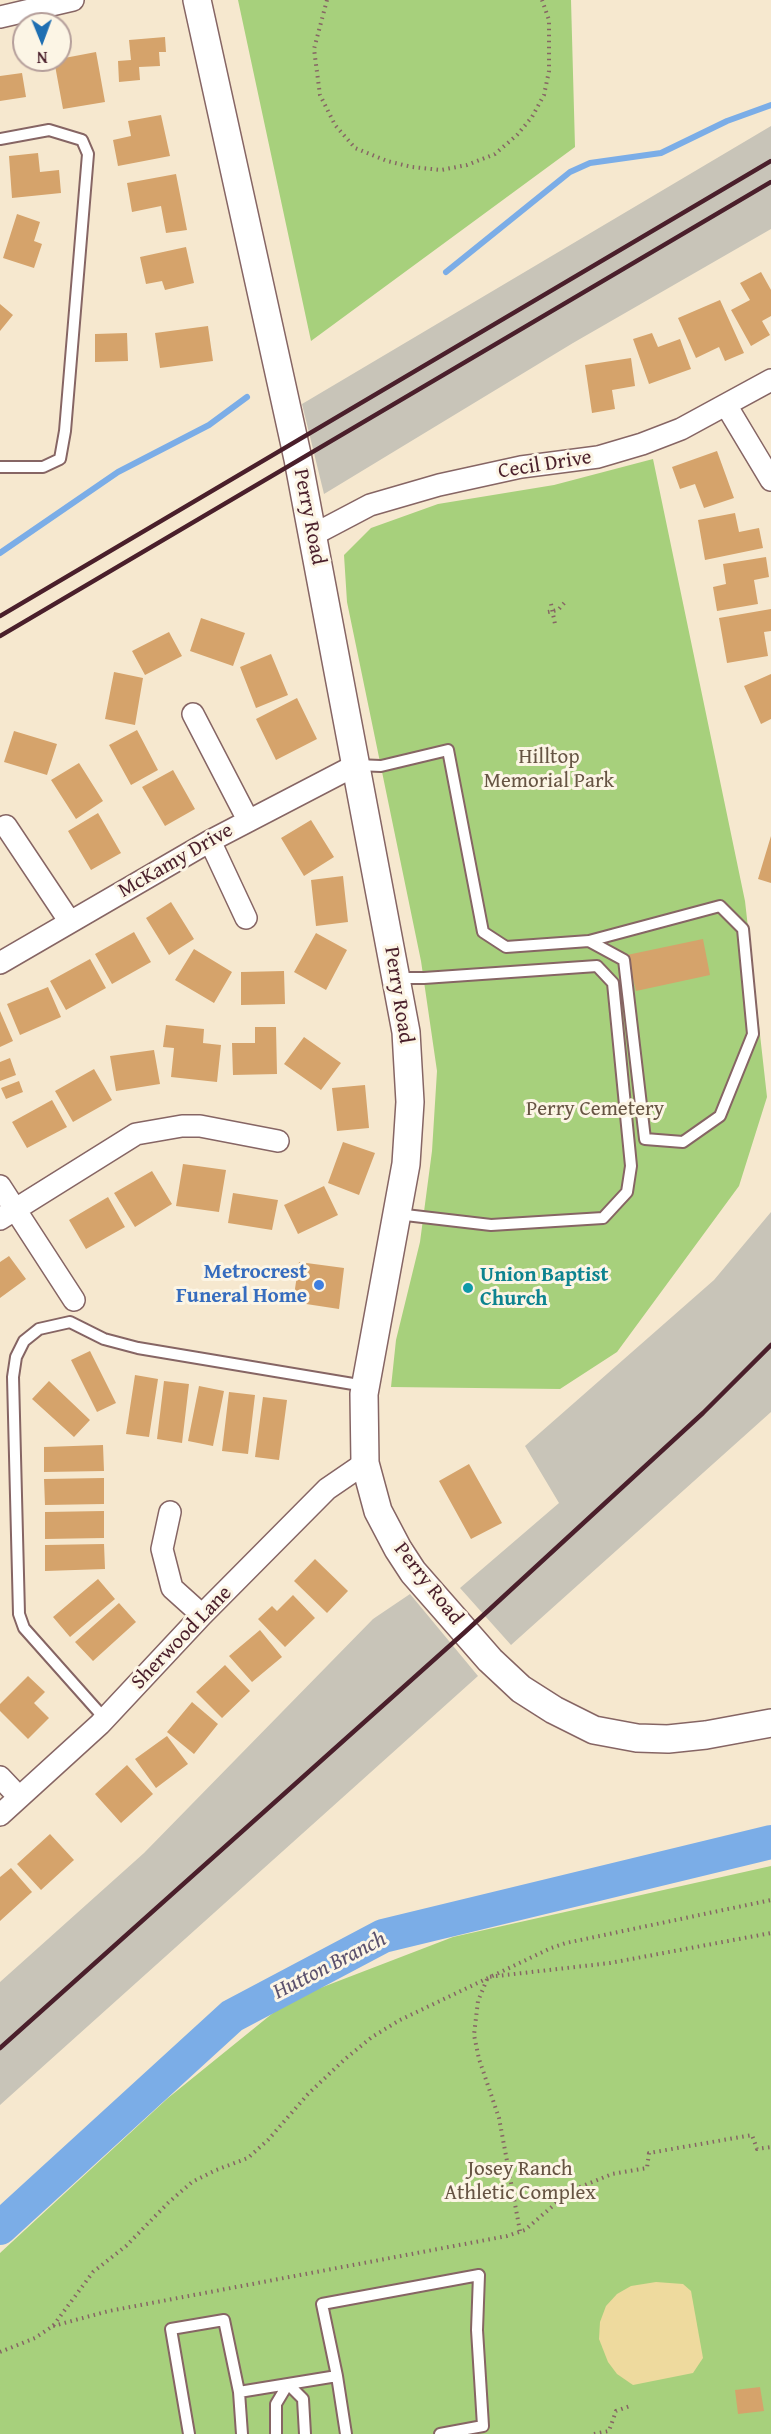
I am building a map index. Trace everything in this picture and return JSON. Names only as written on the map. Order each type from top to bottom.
[{"type":"street","points":[[0,17],[73,0]]},
{"type":"street","name":"Perry Road","points":[[197,0],[298,459],[406,1032],[410,1102],[406,1164],[366,1386],[365,1463],[378,1511],[413,1572],[490,1660],[521,1689],[554,1710],[594,1730],[638,1738],[668,1739],[706,1735],[771,1723]]},
{"type":"street","name":"Cecil Drive","points":[[313,535],[370,505],[439,485],[521,467],[598,457],[642,444],[681,429],[771,380]]},
{"type":"street","points":[[726,405],[771,480]]},
{"type":"street","points":[[193,714],[248,820]]},
{"type":"street","name":"McKamy Drive","points":[[0,963],[210,841],[356,765]]},
{"type":"street","points":[[6,826],[70,922]]},
{"type":"street","points":[[210,841],[246,918]]},
{"type":"street","points":[[8,1214],[136,1134],[182,1126],[200,1126],[278,1141]]},
{"type":"street","points":[[0,1186],[8,1214],[74,1300]]},
{"type":"street","name":"Sherwood Lane","points":[[0,1815],[105,1719],[202,1615],[327,1489],[365,1463]]},
{"type":"street","points":[[170,1512],[162,1549],[171,1588],[202,1615]]},
{"type":"street","points":[[0,1777],[19,1797]]},
{"type":"lane","points":[[0,140],[49,130],[82,140],[88,154],[65,431],[60,459],[43,467],[0,467]]},
{"type":"lane","points":[[356,765],[381,766],[448,750],[483,932],[506,947],[588,941],[720,906],[743,929],[753,1034],[720,1116],[683,1142],[645,1139],[624,960],[588,941]]},
{"type":"lane","points":[[396,978],[597,966],[613,983],[631,1166],[627,1192],[603,1218],[491,1225],[397,1214]]},
{"type":"lane","points":[[105,1719],[24,1629],[19,1614],[13,1377],[16,1357],[24,1341],[39,1329],[70,1322],[104,1339],[138,1348],[366,1386]]},
{"type":"lane","points":[[346,2434],[322,2304],[479,2275],[477,2325],[483,2426],[440,2434]]},
{"type":"lane","points":[[189,2434],[171,2329],[224,2320],[239,2392],[242,2434]]},
{"type":"lane","points":[[239,2392],[337,2376]]},
{"type":"lane","points":[[276,2434],[276,2403],[288,2384]]},
{"type":"lane","points":[[288,2384],[303,2399],[305,2434]]},
{"type":"path","points":[[327,0],[314,49],[320,95],[335,125],[355,148],[404,165],[441,170],[467,165],[495,154],[517,135],[532,117],[544,95],[549,71],[549,20],[542,0]]},
{"type":"path","points":[[550,611],[558,610],[566,601]]},
{"type":"path","points":[[550,604],[555,624]]},
{"type":"path","points":[[52,2326],[93,2272],[126,2246],[168,2203],[192,2182],[248,2158],[268,2140],[308,2094],[372,2037],[400,2020],[488,1977],[566,1943],[771,1900]]},
{"type":"path","points":[[488,1977],[610,1963],[771,1933]]},
{"type":"path","points":[[488,1977],[478,2001],[474,2035],[479,2059],[500,2118],[520,2231]]},
{"type":"path","points":[[0,2352],[35,2337],[52,2326],[109,2311],[496,2238],[525,2230],[570,2191],[612,2174],[647,2169],[650,2153],[752,2135],[757,2149],[771,2146]]},
{"type":"path","points":[[594,2434],[611,2433],[615,2411],[630,2406]]},
{"type":"shaded area","points":[[771,126],[771,229],[573,343],[324,494],[302,404]]},
{"type":"shaded area","points":[[771,1212],[771,1412],[511,1645],[460,1588],[559,1503],[525,1446],[714,1280]]},
{"type":"shaded area","points":[[410,1594],[478,1676],[0,2105],[0,1982],[144,1853],[373,1619]]},
{"type":"green space","points":[[238,0],[571,0],[575,147],[311,341]]},
{"type":"green space","points":[[653,459],[745,901],[767,1097],[739,1186],[617,1352],[560,1389],[391,1387],[396,1340],[420,1242],[432,1151],[437,1071],[421,961],[347,602],[344,555],[371,528],[438,504],[554,485]]},
{"type":"green space","name":"Josey Ranch Athletic Complex","points":[[771,1866],[771,2434],[0,2434],[0,2253],[168,2098],[289,2000],[453,1937]]},
{"type":"sand","points":[[656,2282],[683,2284],[691,2291],[703,2358],[693,2373],[633,2385],[617,2374],[608,2362],[599,2339],[600,2322],[606,2306],[617,2294],[631,2286]]},
{"type":"building","points":[[165,37],[166,52],[159,52],[160,66],[139,67],[140,80],[119,82],[118,61],[131,60],[129,40]]},
{"type":"building","points":[[96,52],[105,102],[63,109],[56,72],[72,72],[72,57]]},
{"type":"building","points":[[22,73],[26,97],[0,101],[0,76]]},
{"type":"building","points":[[161,115],[170,156],[118,166],[113,140],[131,136],[128,121]]},
{"type":"building","points":[[38,153],[40,172],[59,170],[61,193],[12,198],[9,156]]},
{"type":"building","points":[[176,174],[187,230],[166,233],[161,206],[132,212],[127,183]]},
{"type":"building","points":[[17,214],[40,222],[34,241],[42,244],[34,268],[3,258]]},
{"type":"building","points":[[186,247],[194,283],[165,290],[162,281],[146,284],[140,257]]},
{"type":"building","points":[[761,272],[771,290],[771,316],[762,321],[770,335],[751,346],[731,310],[750,300],[740,283]]},
{"type":"building","points":[[720,300],[744,353],[725,361],[719,347],[696,358],[678,318]]},
{"type":"building","points":[[0,304],[13,315],[0,331]]},
{"type":"building","points":[[208,326],[213,361],[160,368],[155,333]]},
{"type":"building","points":[[127,333],[128,361],[95,362],[95,334]]},
{"type":"building","points":[[652,333],[658,347],[680,339],[691,369],[649,384],[633,339]]},
{"type":"building","points":[[631,358],[635,386],[612,390],[615,409],[592,413],[585,365]]},
{"type":"building","points":[[717,451],[734,498],[704,508],[695,484],[680,489],[672,467]]},
{"type":"building","points":[[735,513],[739,532],[759,528],[763,548],[705,560],[698,520]]},
{"type":"building","points":[[766,557],[769,577],[754,580],[758,604],[717,611],[713,587],[726,584],[723,564]]},
{"type":"building","points":[[771,609],[771,631],[764,632],[768,656],[727,663],[719,618]]},
{"type":"building","points":[[201,618],[245,633],[233,666],[190,651]]},
{"type":"building","points":[[169,632],[182,656],[145,675],[132,651]]},
{"type":"building","points":[[271,654],[288,695],[256,708],[240,667]]},
{"type":"building","points":[[114,672],[143,678],[135,725],[105,719]]},
{"type":"building","points":[[771,674],[771,719],[761,724],[744,686]]},
{"type":"building","points":[[297,698],[317,739],[276,760],[256,719]]},
{"type":"building","points":[[137,730],[158,770],[131,785],[109,745]]},
{"type":"building","points":[[14,731],[57,744],[47,775],[4,762]]},
{"type":"building","points":[[79,763],[103,801],[76,819],[51,780]]},
{"type":"building","points":[[173,770],[195,809],[165,826],[142,787]]},
{"type":"building","points":[[98,813],[121,853],[91,870],[68,831]]},
{"type":"building","points":[[311,820],[334,857],[304,876],[281,838]]},
{"type":"building","points":[[771,836],[771,883],[758,879]]},
{"type":"building","points":[[343,876],[348,922],[316,926],[311,880]]},
{"type":"building","points":[[171,902],[194,939],[169,955],[146,918]]},
{"type":"building","points":[[134,932],[151,962],[112,984],[95,954]]},
{"type":"building","points":[[316,933],[347,950],[326,990],[294,972]]},
{"type":"building","points":[[703,939],[710,975],[636,991],[627,955]]},
{"type":"building","points":[[194,949],[232,972],[214,1003],[175,980]]},
{"type":"building","points":[[90,959],[106,988],[66,1010],[50,981]]},
{"type":"building","points":[[284,971],[285,1004],[241,1005],[241,972]]},
{"type":"building","points":[[48,987],[61,1017],[20,1035],[7,1004]]},
{"type":"building","points":[[0,1011],[13,1041],[0,1047]]},
{"type":"building","points":[[166,1025],[204,1029],[203,1043],[221,1045],[217,1082],[171,1077],[174,1048],[163,1047]]},
{"type":"building","points":[[255,1027],[276,1027],[277,1074],[233,1075],[232,1043],[255,1043]]},
{"type":"building","points":[[304,1037],[341,1063],[321,1090],[284,1064]]},
{"type":"building","points":[[154,1050],[160,1084],[116,1091],[110,1056]]},
{"type":"building","points":[[10,1058],[16,1075],[0,1081],[0,1062]]},
{"type":"building","points":[[94,1069],[112,1100],[73,1122],[55,1091]]},
{"type":"building","points":[[19,1081],[23,1092],[6,1099],[1,1088]]},
{"type":"building","points":[[365,1085],[369,1128],[337,1131],[332,1088]]},
{"type":"building","points":[[52,1100],[67,1127],[27,1148],[12,1122]]},
{"type":"building","points":[[343,1142],[375,1153],[359,1195],[328,1183]]},
{"type":"building","points":[[183,1164],[226,1170],[219,1212],[176,1206]]},
{"type":"building","points":[[152,1171],[172,1204],[135,1227],[114,1193]]},
{"type":"building","points":[[324,1186],[338,1215],[298,1234],[284,1205]]},
{"type":"building","points":[[233,1193],[278,1200],[272,1230],[228,1223]]},
{"type":"building","points":[[108,1197],[125,1227],[86,1249],[69,1220]]},
{"type":"building","points":[[9,1256],[26,1279],[0,1298],[0,1262]]},
{"type":"building","name":"Metrocrest Funeral Home","points":[[299,1262],[344,1268],[339,1309],[293,1302]]},
{"type":"building","points":[[90,1351],[116,1403],[97,1412],[71,1360]]},
{"type":"building","points":[[135,1375],[158,1379],[149,1437],[126,1434]]},
{"type":"building","points":[[49,1381],[90,1420],[74,1437],[32,1399]]},
{"type":"building","points":[[164,1381],[189,1384],[182,1443],[157,1439]]},
{"type":"building","points":[[199,1386],[224,1391],[213,1446],[188,1441]]},
{"type":"building","points":[[229,1392],[255,1395],[248,1454],[222,1451]]},
{"type":"building","points":[[263,1397],[287,1400],[279,1460],[255,1457]]},
{"type":"building","points":[[103,1445],[104,1471],[44,1472],[44,1447]]},
{"type":"building","points":[[469,1464],[502,1523],[471,1539],[439,1481]]},
{"type":"building","points":[[104,1478],[104,1504],[45,1505],[44,1479]]},
{"type":"building","points":[[104,1511],[104,1538],[45,1539],[45,1512]]},
{"type":"building","points":[[104,1544],[105,1569],[45,1571],[45,1545]]},
{"type":"building","points":[[315,1559],[348,1591],[327,1613],[294,1581]]},
{"type":"building","points":[[98,1579],[115,1599],[70,1637],[53,1617]]},
{"type":"building","points":[[293,1595],[315,1618],[285,1647],[258,1619],[272,1606],[277,1611]]},
{"type":"building","points":[[119,1603],[136,1622],[93,1661],[75,1642]]},
{"type":"building","points":[[260,1630],[282,1657],[252,1682],[229,1656]]},
{"type":"building","points":[[225,1665],[250,1691],[222,1718],[196,1692]]},
{"type":"building","points":[[28,1676],[45,1692],[34,1703],[49,1718],[28,1739],[0,1711],[0,1704]]},
{"type":"building","points":[[192,1702],[218,1724],[194,1754],[167,1732]]},
{"type":"building","points":[[167,1736],[188,1764],[156,1788],[135,1759]]},
{"type":"building","points":[[127,1765],[153,1794],[121,1823],[95,1794]]},
{"type":"building","points":[[50,1834],[74,1860],[41,1890],[17,1864]]},
{"type":"building","points":[[11,1868],[32,1892],[0,1921],[0,1877]]},
{"type":"building","points":[[760,2387],[764,2411],[738,2414],[735,2390]]},
{"type":"waterway","points":[[446,272],[570,172],[590,163],[661,153],[727,121],[771,105]]},
{"type":"waterway","points":[[0,553],[118,472],[209,425],[247,397]]},
{"type":"waterway","name":"Hutton Branch","points":[[0,2228],[232,2016],[383,1936],[771,1842]]},
{"type":"railway","points":[[0,616],[771,161]]},
{"type":"railway","points":[[0,636],[771,182]]},
{"type":"railway","points":[[0,2048],[465,1632],[703,1413],[771,1345]]},
{"type":"place","name":"Metrocrest Funeral Home","points":[[319,1285]]},
{"type":"place","name":"Union Baptist Church","points":[[468,1288]]},
{"type":"park label","name":"Hilltop Memorial Park","points":[[549,770]]},
{"type":"park label","name":"Perry Cemetery","points":[[595,1110]]}]
